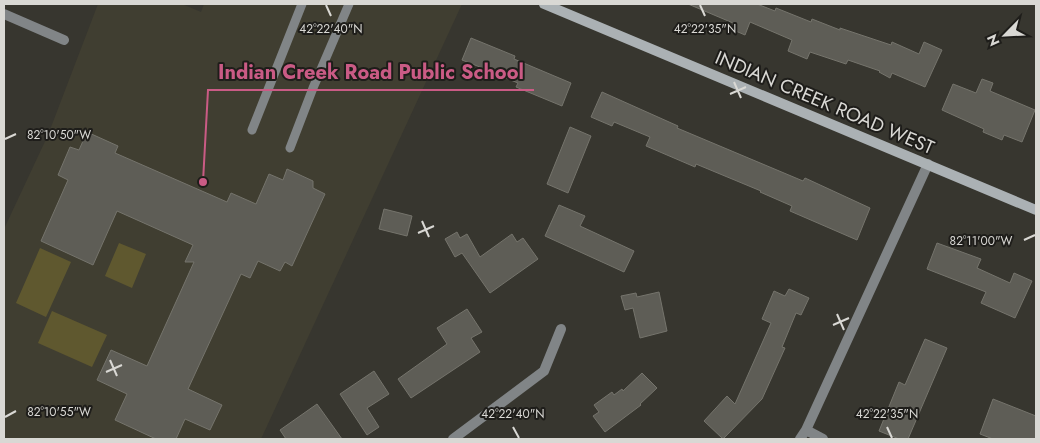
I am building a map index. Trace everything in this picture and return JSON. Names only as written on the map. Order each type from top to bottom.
[{"type":"street","name":"INDIAN CREEK ROAD WEST","points":[[544,4],[1036,210]]},
{"type":"street","points":[[4,14],[64,40]]},
{"type":"street","points":[[800,439],[806,430],[928,164]]},
{"type":"street","points":[[453,439],[544,372],[561,329]]},
{"type":"street","points":[[806,430],[823,439]]},
{"type":"lane","points":[[252,130],[302,4]]},
{"type":"lane","points":[[290,148],[349,4]]},
{"type":"shaded area","points":[[98,4],[182,4],[201,12],[204,4],[462,4],[261,439],[4,439],[4,229],[48,135]]},
{"type":"shaded area","points":[[119,243],[146,254],[132,288],[105,276]]},
{"type":"shaded area","points":[[40,248],[71,262],[46,317],[16,303]]},
{"type":"shaded area","points":[[52,311],[107,335],[92,367],[38,343]]},
{"type":"building","points":[[688,4],[757,4],[775,11],[776,8],[811,22],[812,19],[840,30],[840,28],[891,45],[892,42],[919,54],[924,42],[942,50],[925,87],[892,73],[890,78],[880,71],[848,60],[846,64],[810,52],[807,59],[788,51],[792,40],[750,22],[745,35],[731,29],[733,23]]},
{"type":"building","points":[[471,38],[515,56],[514,59],[571,83],[562,106],[516,87],[518,83],[496,74],[494,79],[483,74],[485,69],[462,60]]},
{"type":"building","points":[[982,79],[993,83],[990,91],[1035,110],[1022,142],[1004,135],[1002,140],[983,132],[984,129],[942,110],[953,84],[976,93]]},
{"type":"building","points":[[602,92],[678,126],[677,128],[803,181],[805,178],[870,208],[857,240],[790,211],[792,206],[761,191],[696,164],[695,167],[646,146],[650,137],[614,122],[612,126],[591,117]]},
{"type":"building","points":[[570,127],[591,136],[568,193],[547,184]]},
{"type":"building","points":[[87,132],[118,146],[115,153],[227,202],[231,193],[256,204],[269,174],[283,180],[287,169],[313,181],[313,188],[325,194],[292,266],[285,262],[280,271],[258,261],[250,278],[241,274],[188,389],[222,405],[210,430],[185,419],[176,439],[156,439],[115,420],[127,394],[97,380],[111,350],[147,366],[194,262],[185,262],[193,245],[117,211],[93,265],[41,241],[68,180],[58,175],[70,147],[79,150]]},
{"type":"building","points":[[559,205],[585,216],[580,226],[634,251],[624,272],[545,236]]},
{"type":"building","points":[[384,209],[412,216],[407,236],[379,229]]},
{"type":"building","points":[[457,232],[460,238],[467,234],[480,257],[512,234],[517,242],[523,238],[538,259],[490,293],[462,253],[455,257],[445,239]]},
{"type":"building","points":[[937,243],[981,259],[977,268],[1010,283],[1014,273],[1032,281],[1015,318],[981,303],[986,292],[927,269]]},
{"type":"building","points":[[789,289],[809,298],[801,315],[796,313],[782,347],[785,348],[762,399],[723,439],[704,421],[727,396],[735,404],[771,323],[762,319],[774,291],[785,296]]},
{"type":"building","points":[[659,292],[667,331],[640,338],[633,308],[625,310],[621,296],[636,293],[637,297]]},
{"type":"building","points":[[467,309],[482,332],[471,338],[480,352],[411,398],[398,379],[447,344],[437,328]]},
{"type":"building","points":[[925,339],[947,348],[908,439],[899,439],[879,431],[899,382],[905,385]]},
{"type":"building","points":[[374,371],[389,394],[367,408],[379,427],[367,435],[340,394]]},
{"type":"building","points":[[642,373],[657,388],[641,405],[605,432],[593,416],[599,412],[594,405],[612,392],[614,395],[622,389],[623,391]]},
{"type":"building","points":[[993,399],[1036,416],[1036,439],[993,439],[980,434]]},
{"type":"building","points":[[317,404],[342,439],[286,439],[280,430]]},
{"type":"place","name":"Indian Creek Road Public School","points":[[203,182]]}]
